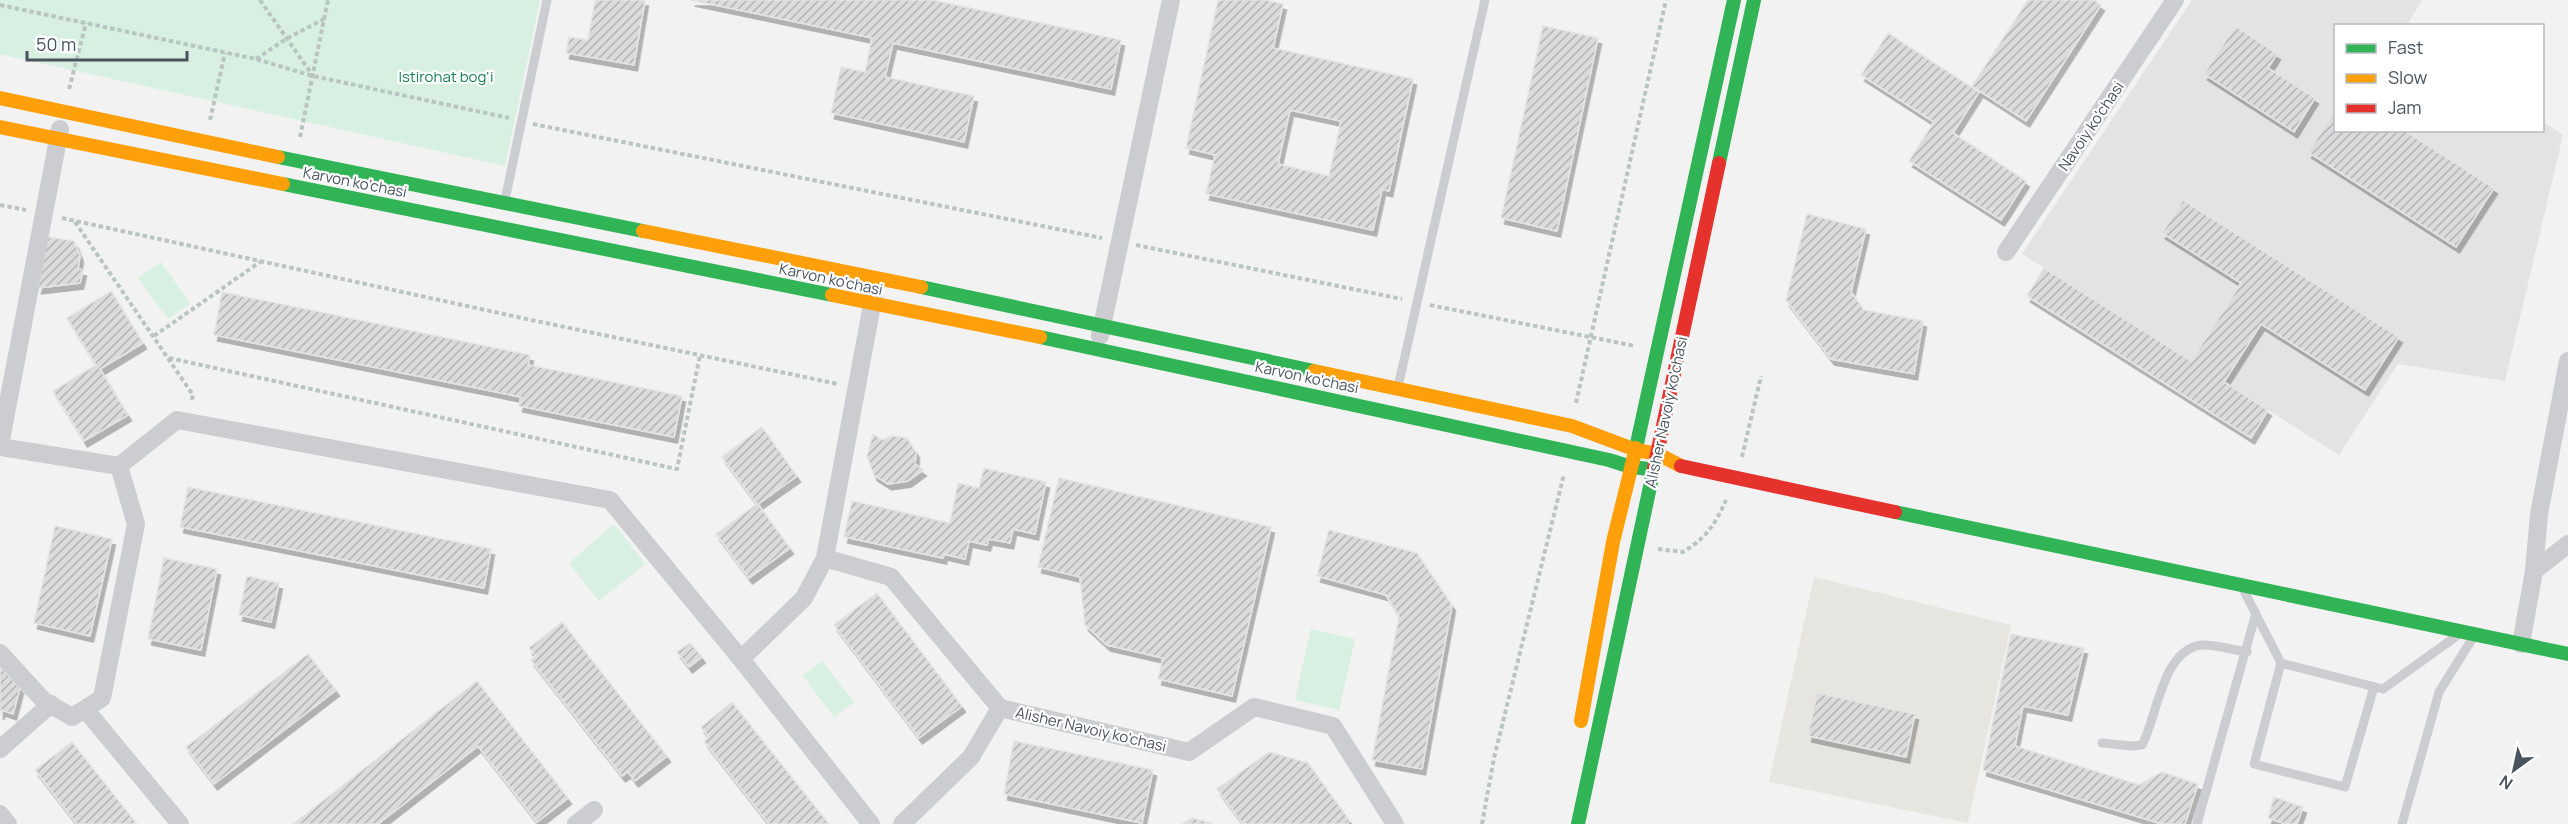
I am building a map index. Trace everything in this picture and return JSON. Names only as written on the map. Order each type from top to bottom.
[{"type":"main road","name":"Alisher Navoiy ko'chasi","points":[[1579,734],[1613,542],[1636,450],[1734,0]]},
{"type":"main road","name":"Alisher Navoiy ko'chasi","points":[[1578,824],[1754,0]]},
{"type":"main road","points":[[0,98],[296,161],[501,214],[877,278],[1397,388],[1572,426],[1636,450],[1658,454],[1679,466],[2568,654]]},
{"type":"main road","name":"Karvon ko'chasi","points":[[0,128],[58,140],[501,214],[872,304],[1098,349],[1609,460],[1631,467],[1654,470],[1679,466]]},
{"type":"street","points":[[1098,349],[1171,0]]},
{"type":"street","name":"Navoiy ko'chasi","points":[[2006,252],[2175,0]]},
{"type":"street","points":[[63,112],[0,446],[119,466],[177,420],[610,500],[741,659],[871,824]]},
{"type":"street","points":[[741,659],[804,598],[825,558],[877,278]]},
{"type":"street","points":[[2521,644],[2534,571],[2539,514],[2568,362]]},
{"type":"street","points":[[0,653],[44,700],[72,717],[102,698],[136,524],[119,466]]},
{"type":"street","points":[[2534,571],[2568,544]]},
{"type":"street","name":"Alisher Navoiy ko'chasi","points":[[825,558],[891,577],[1000,708],[1189,752],[1254,708],[1333,726],[1395,824]]},
{"type":"street","points":[[0,749],[51,704]]},
{"type":"street","points":[[902,824],[971,757],[1000,708]]},
{"type":"street","points":[[85,710],[180,824]]},
{"type":"street","points":[[576,824],[594,810]]},
{"type":"street","points":[[0,814],[8,824]]},
{"type":"lane","points":[[501,214],[523,122],[547,0]]},
{"type":"lane","points":[[1397,388],[1485,0]]},
{"type":"lane","points":[[2241,585],[2281,663],[2254,764],[2345,787],[2374,687]]},
{"type":"lane","points":[[2198,824],[2256,614]]},
{"type":"lane","points":[[2281,663],[2383,689],[2469,633]]},
{"type":"lane","points":[[2402,824],[2439,692],[2469,633]]},
{"type":"lane","points":[[2102,743],[2142,745],[2149,733],[2166,675],[2186,652],[2200,645],[2247,652]]},
{"type":"path","points":[[261,0],[313,76]]},
{"type":"path","points":[[296,161],[328,0]]},
{"type":"path","points":[[1575,405],[1665,0]]},
{"type":"path","points":[[0,4],[256,59],[313,76],[523,122],[997,215],[1120,242],[1658,350]]},
{"type":"path","points":[[256,59],[324,18]]},
{"type":"path","points":[[63,112],[86,23]]},
{"type":"path","points":[[205,141],[225,53]]},
{"type":"path","points":[[0,205],[857,387]]},
{"type":"path","points":[[75,221],[193,394],[188,422]]},
{"type":"path","points":[[154,336],[260,261]]},
{"type":"path","points":[[169,358],[677,469],[700,355]]},
{"type":"path","points":[[1482,824],[1494,759],[1566,464]]},
{"type":"shaded area","points":[[2192,0],[2422,0],[2408,24],[2334,24],[2334,132],[2544,132],[2544,123],[2563,135],[2505,381],[2398,364],[2339,455],[2022,254]]},
{"type":"shaded area","points":[[1814,577],[2011,625],[1968,823],[1769,782]]},
{"type":"green space","name":"Istirohat bog'i","points":[[0,0],[540,0],[505,166],[0,54]]},
{"type":"green space","points":[[161,262],[190,304],[168,319],[138,278]]},
{"type":"green space","points":[[614,524],[645,564],[599,601],[569,563]]},
{"type":"green space","points":[[1311,629],[1355,639],[1339,710],[1295,700]]},
{"type":"green space","points":[[822,661],[854,702],[834,717],[803,676]]},
{"type":"building","points":[[595,0],[645,0],[634,65],[566,53],[569,37],[588,40]]},
{"type":"building","points":[[691,0],[932,0],[1121,40],[1111,89],[893,43],[885,77],[974,96],[964,142],[831,113],[841,67],[865,72],[872,38]]},
{"type":"building","points":[[1218,0],[1266,0],[1283,4],[1273,48],[1413,79],[1389,191],[1382,189],[1373,230],[1206,194],[1215,155],[1186,148]],"holes":[[[1290,110],[1341,121],[1329,176],[1278,164]]]},
{"type":"building","points":[[2028,0],[2094,0],[2101,5],[2026,121],[1972,86]]},
{"type":"building","points":[[1543,26],[1598,38],[1557,231],[1501,218]]},
{"type":"building","points":[[2235,26],[2277,54],[2268,68],[2315,98],[2294,132],[2204,74]]},
{"type":"building","points":[[1888,33],[1979,92],[1953,133],[2026,181],[2001,220],[1909,161],[1934,122],[1861,75]]},
{"type":"building","points":[[2334,112],[2334,132],[2407,132],[2494,188],[2456,247],[2308,152]]},
{"type":"building","points":[[2183,200],[2399,337],[2365,390],[2261,324],[2224,382],[2268,410],[2251,438],[2027,296],[2044,268],[2191,361],[2241,283],[2162,233]]},
{"type":"building","points":[[1807,214],[1866,229],[1851,292],[1864,310],[1923,321],[1914,374],[1831,359],[1786,300]]},
{"type":"building","points":[[48,237],[74,241],[80,256],[78,269],[83,270],[80,283],[38,288]]},
{"type":"building","points":[[111,291],[143,343],[100,369],[128,415],[84,441],[53,391],[96,365],[67,318]]},
{"type":"building","points":[[222,292],[530,355],[528,365],[682,396],[674,437],[519,406],[521,397],[214,335]]},
{"type":"building","points":[[762,427],[797,476],[758,504],[790,548],[749,578],[716,534],[757,504],[722,457]]},
{"type":"building","points":[[873,434],[882,440],[892,436],[907,438],[916,452],[915,464],[923,470],[908,481],[888,484],[874,475],[867,456]]},
{"type":"building","points":[[984,468],[1046,482],[1035,534],[1013,529],[1010,543],[989,539],[987,545],[969,541],[965,559],[944,554],[943,558],[844,537],[852,501],[950,523],[958,483],[979,488]]},
{"type":"building","points":[[1059,478],[1271,527],[1232,696],[1158,679],[1163,658],[1107,645],[1085,625],[1080,577],[1038,567]]},
{"type":"building","points":[[188,487],[491,549],[484,588],[180,527]]},
{"type":"building","points":[[55,526],[112,539],[90,636],[34,623]]},
{"type":"building","points":[[1329,530],[1417,553],[1452,605],[1422,769],[1372,760],[1399,616],[1386,595],[1317,576]]},
{"type":"building","points":[[164,558],[217,569],[201,650],[148,639]]},
{"type":"building","points":[[247,576],[279,583],[271,622],[239,615]]},
{"type":"building","points":[[877,593],[962,706],[919,738],[834,625]]},
{"type":"building","points":[[562,622],[667,756],[635,781],[628,772],[622,776],[531,660],[536,656],[529,648]]},
{"type":"building","points":[[2011,634],[2084,648],[2068,715],[2023,706],[2015,746],[2139,785],[2162,772],[2198,784],[2185,824],[2162,824],[1983,770]]},
{"type":"building","points":[[690,643],[702,657],[689,667],[677,652]]},
{"type":"building","points":[[308,654],[336,690],[214,784],[186,747]]},
{"type":"building","points":[[0,666],[20,688],[13,714],[2,710],[0,714]]},
{"type":"building","points":[[477,681],[568,798],[537,822],[478,746],[378,824],[293,824]]},
{"type":"building","points":[[1817,693],[1915,714],[1906,757],[1808,736]]},
{"type":"building","points":[[732,702],[829,824],[769,824],[704,741],[709,737],[701,727]]},
{"type":"building","points":[[1014,741],[1153,770],[1142,823],[1004,794]]},
{"type":"building","points":[[72,742],[137,824],[77,824],[35,770]]},
{"type":"building","points":[[1269,752],[1308,763],[1350,821],[1346,824],[1243,824],[1217,789]]},
{"type":"building","points":[[2274,797],[2303,807],[2297,824],[2286,824],[2268,818]]},
{"type":"building","points":[[1192,818],[1211,823],[1182,824]]},
{"type":"traffic: fast","points":[[1636,448],[1734,0]]},
{"type":"traffic: fast","points":[[1719,163],[1754,0]]},
{"type":"traffic: fast","points":[[278,157],[643,231]]},
{"type":"traffic: fast","points":[[283,184],[832,295]]},
{"type":"traffic: fast","points":[[921,287],[1314,371]]},
{"type":"traffic: fast","points":[[1040,337],[1609,460],[1631,467],[1649,469]]},
{"type":"traffic: fast","points":[[1578,824],[1654,468]]},
{"type":"traffic: fast","points":[[1895,512],[2568,654]]},
{"type":"traffic: slow","points":[[0,98],[278,157]]},
{"type":"traffic: slow","points":[[0,127],[283,184]]},
{"type":"traffic: slow","points":[[643,231],[921,287]]},
{"type":"traffic: slow","points":[[832,295],[1040,337]]},
{"type":"traffic: slow","points":[[1314,371],[1572,426],[1636,450],[1658,454],[1681,466]]},
{"type":"traffic: slow","points":[[1581,721],[1613,542],[1636,448]]},
{"type":"traffic: jam","points":[[1654,468],[1719,163]]},
{"type":"traffic: jam","points":[[1681,466],[1895,512]]}]
